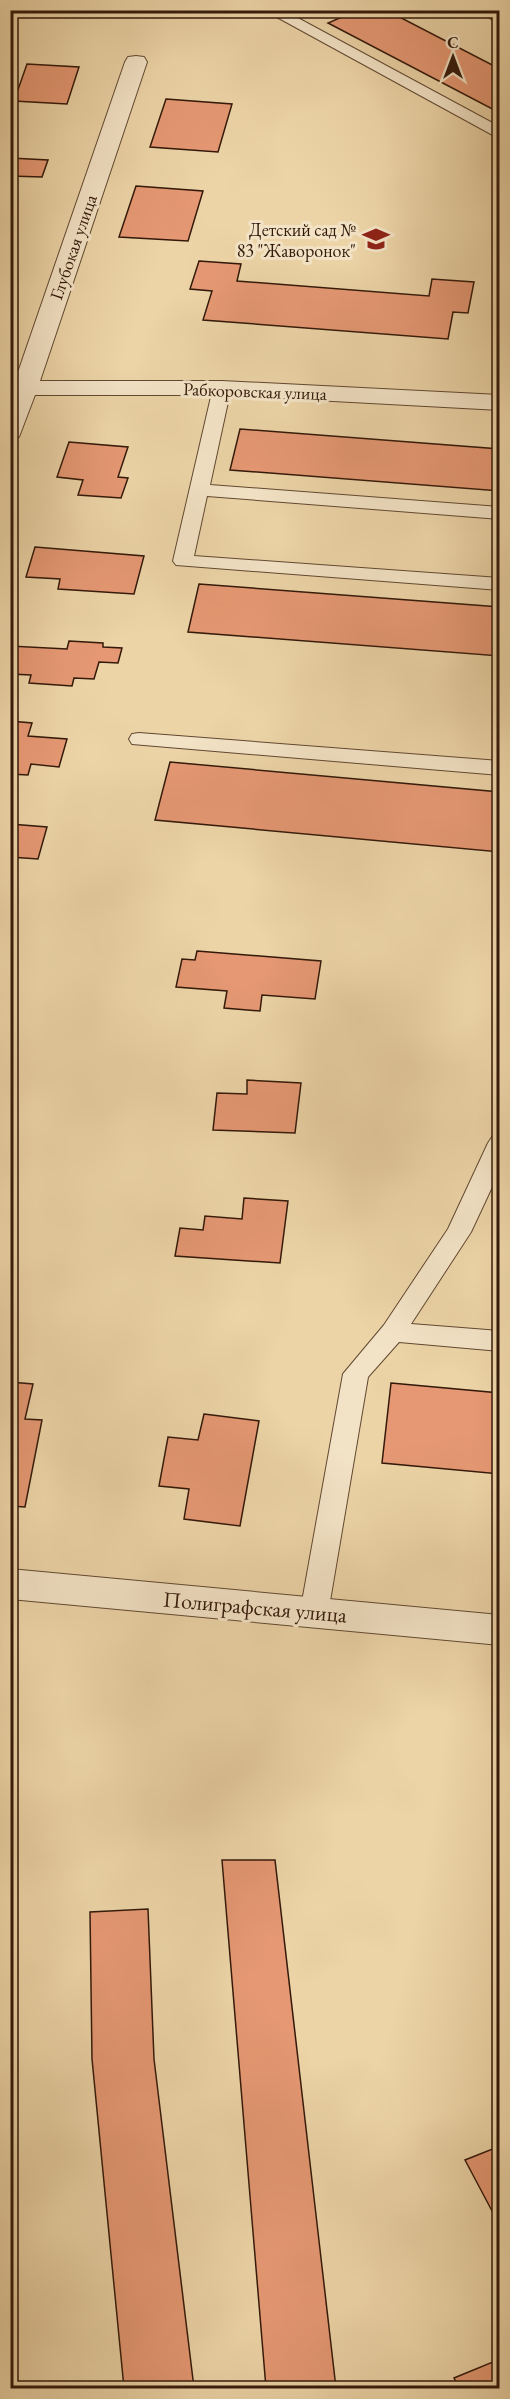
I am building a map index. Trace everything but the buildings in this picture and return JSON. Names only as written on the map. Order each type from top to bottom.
[{"type":"street","name":"Глубокая улица","points":[[10,432],[18,388],[136,62]]},
{"type":"street","name":"Рабкоровская улица","points":[[18,388],[222,388],[500,403]]},
{"type":"street","name":"Полиграфская улица","points":[[10,1584],[500,1630]]},
{"type":"lane","points":[[271,10],[500,134]]},
{"type":"lane","points":[[482,10],[500,19]]},
{"type":"lane","points":[[288,20],[304,14]]},
{"type":"lane","points":[[222,388],[201,490],[183,561],[500,584]]},
{"type":"lane","points":[[201,490],[500,513]]},
{"type":"lane","points":[[139,739],[500,768]]},
{"type":"lane","points":[[314,1613],[356,1374],[393,1332],[459,1232],[500,1143]]},
{"type":"lane","points":[[393,1332],[500,1341]]},
{"type":"place","name":"Детский сад № 83 \"Жаворонок\"","points":[[376,239]]}]
